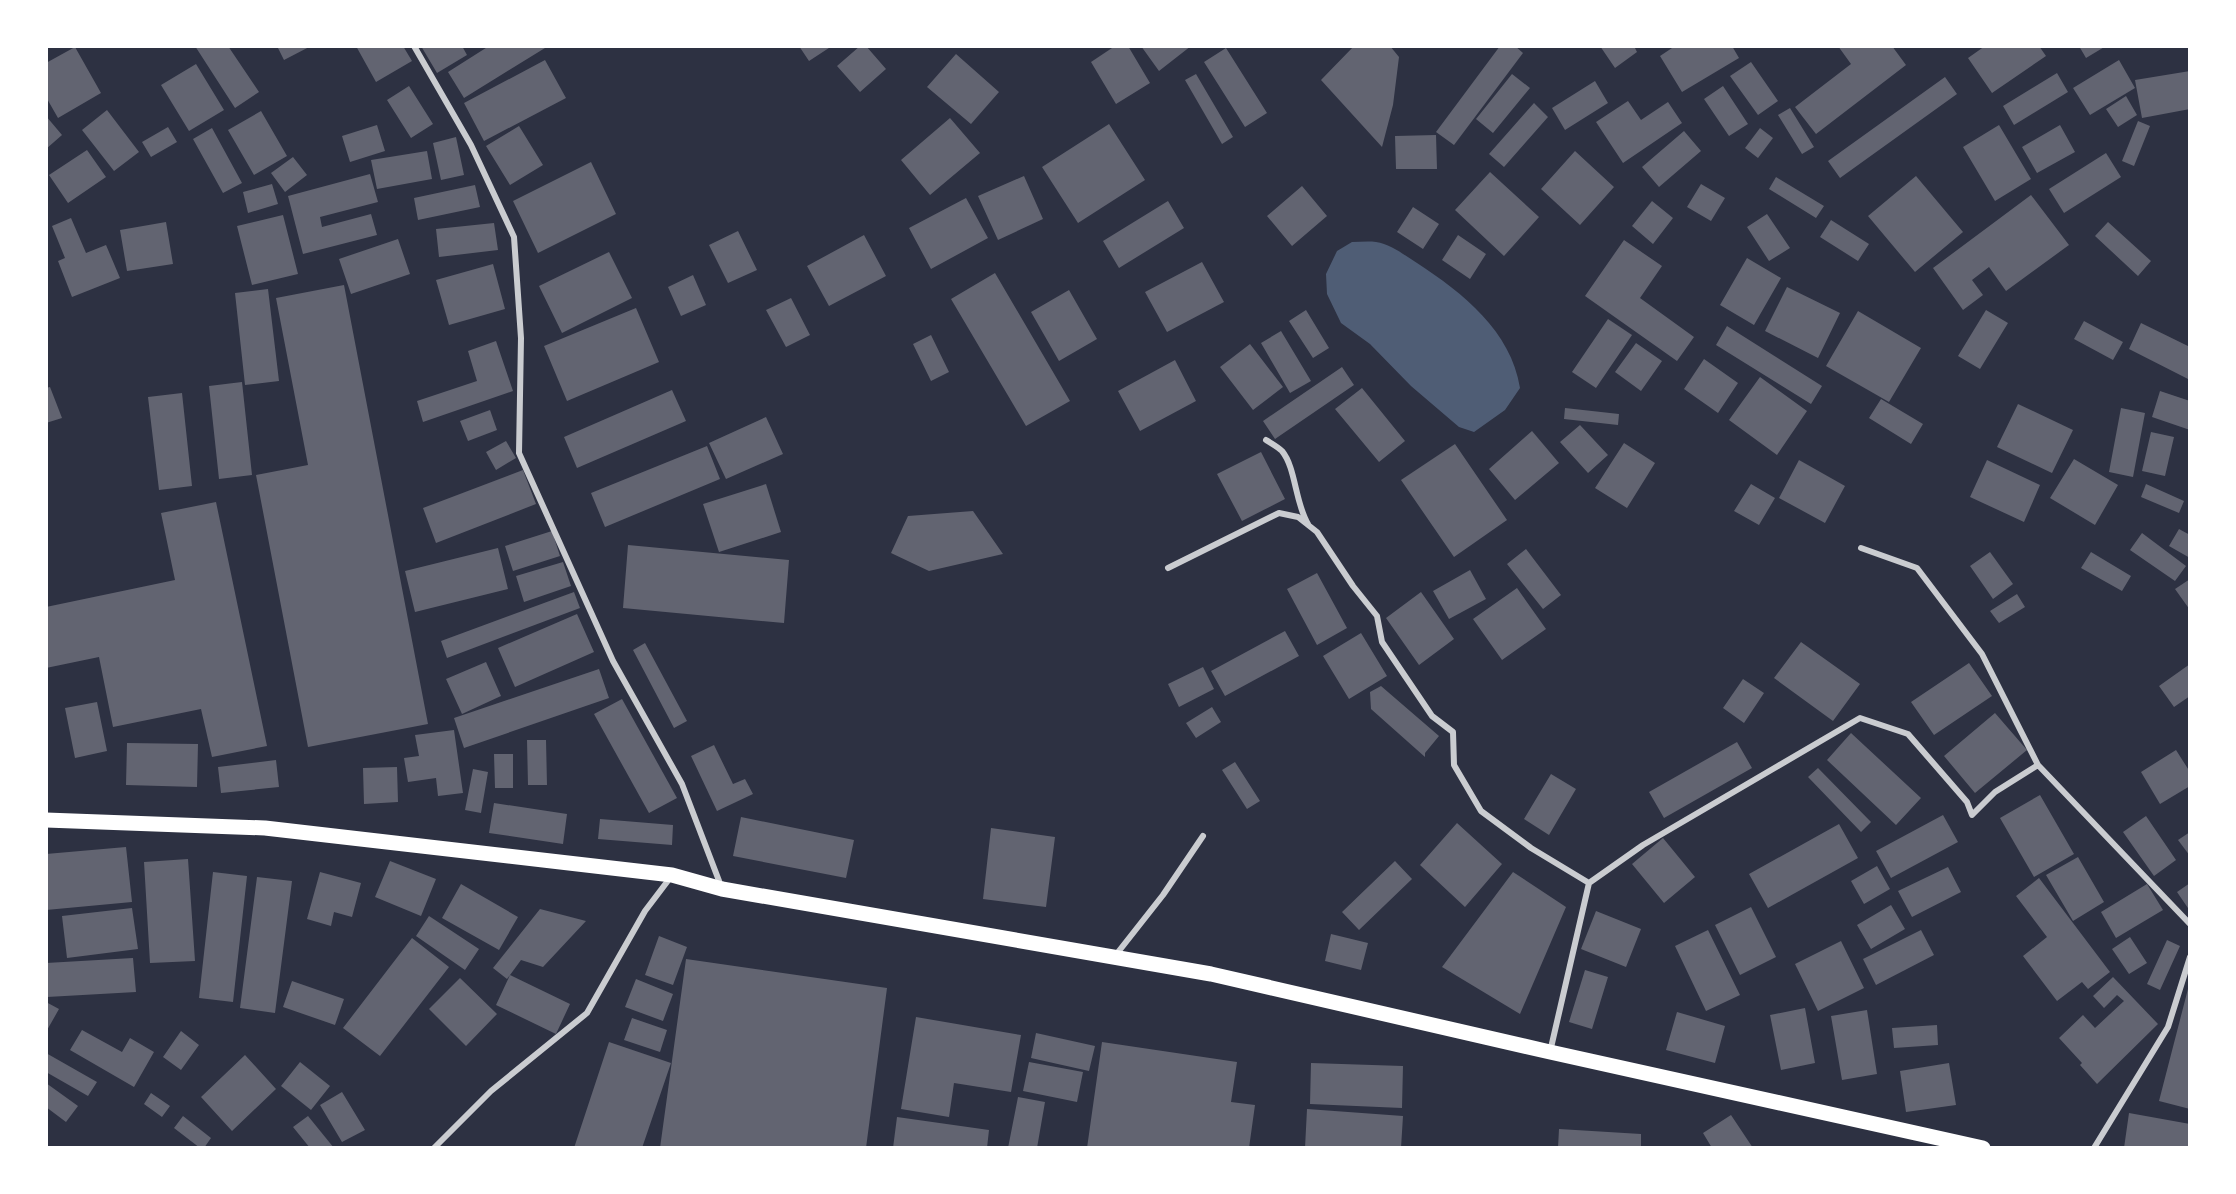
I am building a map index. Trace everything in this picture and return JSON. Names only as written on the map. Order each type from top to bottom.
[{"type":"main road","points":[[46,820],[265,828],[672,875],[722,889],[1211,974],[1983,1148]]},
{"type":"street","points":[[414,46],[471,145],[514,237],[521,338],[519,453],[613,661],[682,784],[722,889]]},
{"type":"street","points":[[1266,440],[1281,450],[1288,462],[1306,522],[1317,532],[1353,586],[1377,616],[1382,642],[1432,716],[1453,732],[1454,765],[1481,811],[1531,848],[1589,883]]},
{"type":"street","points":[[1168,568],[1279,513],[1298,517],[1317,532]]},
{"type":"street","points":[[1861,548],[1917,568],[1982,654],[2038,765],[2190,924]]},
{"type":"street","points":[[1550,1052],[1589,883],[1643,845],[1860,718],[1908,734],[1967,802],[1972,815],[1995,792],[2038,765]]},
{"type":"street","points":[[1114,956],[1164,895],[1203,836]]},
{"type":"street","points":[[434,1148],[492,1091],[587,1013],[645,912],[672,875]]},
{"type":"street","points":[[2094,1148],[2168,1027],[2190,957]]},
{"type":"water","points":[[1352,242],[1376,242],[1397,250],[1451,287],[1482,315],[1496,331],[1515,367],[1520,388],[1505,410],[1474,432],[1459,427],[1411,386],[1370,344],[1341,323],[1327,294],[1326,274],[1337,251]]},
{"type":"building","points":[[195,46],[228,46],[259,92],[235,108]]},
{"type":"building","points":[[277,46],[311,46],[284,60]]},
{"type":"building","points":[[356,46],[403,46],[412,61],[376,82]]},
{"type":"building","points":[[421,46],[462,46],[467,55],[437,73]]},
{"type":"building","points":[[489,46],[545,48],[464,98],[448,72]]},
{"type":"building","points":[[799,46],[832,46],[809,61]]},
{"type":"building","points":[[860,46],[866,46],[886,69],[860,92],[837,66]]},
{"type":"building","points":[[1115,46],[1128,46],[1150,83],[1116,104],[1091,62]]},
{"type":"building","points":[[1141,46],[1191,46],[1159,71]]},
{"type":"building","points":[[1354,46],[1390,46],[1399,57],[1393,105],[1382,147],[1321,80]]},
{"type":"building","points":[[1500,46],[1515,46],[1523,53],[1454,145],[1436,132]]},
{"type":"building","points":[[1600,46],[1634,46],[1637,52],[1615,68]]},
{"type":"building","points":[[1675,46],[1732,46],[1739,58],[1682,92],[1660,56]]},
{"type":"building","points":[[1838,46],[1892,46],[1906,65],[1816,134],[1795,107],[1851,64]]},
{"type":"building","points":[[1985,46],[2039,46],[2046,56],[1992,93],[1968,58]]},
{"type":"building","points":[[2079,46],[2106,46],[2086,58]]},
{"type":"building","points":[[75,47],[101,93],[58,118],[46,97],[46,63]]},
{"type":"building","points":[[1226,48],[1267,113],[1245,127],[1204,62]]},
{"type":"building","points":[[956,54],[999,92],[971,124],[927,87]]},
{"type":"building","points":[[545,60],[566,98],[484,141],[464,103]]},
{"type":"building","points":[[2119,60],[2135,88],[2090,115],[2073,88]]},
{"type":"building","points":[[1751,62],[1778,101],[1758,115],[1730,76]]},
{"type":"building","points":[[196,64],[224,110],[189,131],[161,85]]},
{"type":"building","points":[[2190,71],[2190,109],[2142,118],[2135,80]]},
{"type":"building","points":[[2057,73],[2068,92],[2014,125],[2003,106]]},
{"type":"building","points":[[1196,74],[1233,137],[1222,144],[1185,80]]},
{"type":"building","points":[[1512,74],[1530,88],[1493,133],[1476,119]]},
{"type":"building","points":[[1945,77],[1957,94],[1840,178],[1828,161]]},
{"type":"building","points":[[1595,81],[1608,103],[1565,130],[1552,108]]},
{"type":"building","points":[[409,86],[433,124],[411,138],[387,100]]},
{"type":"building","points":[[1723,86],[1748,124],[1729,136],[1704,99]]},
{"type":"building","points":[[2126,96],[2137,115],[2118,127],[2106,109]]},
{"type":"building","points":[[1628,101],[1641,120],[1668,102],[1682,123],[1623,163],[1596,122]]},
{"type":"building","points":[[1534,103],[1548,117],[1504,167],[1489,154]]},
{"type":"building","points":[[1790,108],[1814,147],[1802,154],[1778,115]]},
{"type":"building","points":[[107,110],[139,152],[114,171],[82,130]]},
{"type":"building","points":[[261,111],[287,156],[254,175],[228,130]]},
{"type":"building","points":[[46,116],[62,135],[46,149]]},
{"type":"building","points":[[950,118],[980,153],[930,195],[901,160]]},
{"type":"building","points":[[2138,121],[2150,126],[2134,166],[2122,161]]},
{"type":"building","points":[[1109,124],[1145,180],[1078,223],[1042,167]]},
{"type":"building","points":[[377,125],[385,151],[350,162],[342,136]]},
{"type":"building","points":[[1999,125],[2031,179],[1995,201],[1963,147]]},
{"type":"building","points":[[2060,125],[2075,152],[2037,173],[2022,147]]},
{"type":"building","points":[[519,126],[543,165],[510,185],[486,146]]},
{"type":"building","points":[[168,127],[177,142],[151,157],[142,142]]},
{"type":"building","points":[[212,128],[242,183],[223,193],[193,139]]},
{"type":"building","points":[[1760,128],[1773,138],[1758,158],[1745,148]]},
{"type":"building","points":[[1684,131],[1701,151],[1659,187],[1642,167]]},
{"type":"building","points":[[1436,135],[1437,169],[1396,169],[1395,136]]},
{"type":"building","points":[[456,137],[464,175],[441,180],[433,143]]},
{"type":"building","points":[[87,150],[106,177],[68,203],[49,175]]},
{"type":"building","points":[[427,151],[432,179],[377,189],[371,160]]},
{"type":"building","points":[[1575,151],[1614,187],[1580,225],[1541,189]]},
{"type":"building","points":[[2106,153],[2121,177],[2064,213],[2049,189]]},
{"type":"building","points":[[293,157],[307,175],[285,192],[271,173]]},
{"type":"building","points":[[591,162],[616,214],[538,253],[513,201]]},
{"type":"building","points":[[1490,172],[1539,217],[1504,256],[1455,210]]},
{"type":"building","points":[[370,174],[378,202],[320,217],[322,227],[371,214],[377,235],[303,254],[288,196]]},
{"type":"building","points":[[1024,176],[1043,219],[998,240],[978,196]]},
{"type":"building","points":[[1916,176],[1963,232],[1915,272],[1868,216]]},
{"type":"building","points":[[1776,177],[1824,206],[1816,218],[1769,189]]},
{"type":"building","points":[[272,184],[278,204],[248,213],[243,192]]},
{"type":"building","points":[[1701,184],[1725,198],[1711,221],[1687,207]]},
{"type":"building","points":[[475,185],[480,207],[418,220],[414,198]]},
{"type":"building","points":[[1302,186],[1327,216],[1292,246],[1267,216]]},
{"type":"building","points":[[2031,195],[2069,245],[2006,291],[1989,267],[1972,280],[1983,295],[1963,310],[1933,268]]},
{"type":"building","points":[[966,198],[988,238],[931,269],[909,228]]},
{"type":"building","points":[[1168,201],[1184,228],[1119,268],[1103,241]]},
{"type":"building","points":[[1652,201],[1673,218],[1653,244],[1632,226]]},
{"type":"building","points":[[1413,207],[1439,224],[1423,249],[1397,232]]},
{"type":"building","points":[[1767,214],[1790,248],[1769,261],[1747,227]]},
{"type":"building","points":[[283,215],[298,274],[252,285],[237,226]]},
{"type":"building","points":[[71,218],[86,253],[106,245],[120,278],[72,297],[58,261],[65,258],[52,226]]},
{"type":"building","points":[[1831,220],[1869,244],[1858,261],[1820,237]]},
{"type":"building","points":[[166,222],[173,264],[127,271],[120,230]]},
{"type":"building","points":[[2108,222],[2151,261],[2138,276],[2095,236]]},
{"type":"building","points":[[494,223],[498,250],[439,257],[436,229]]},
{"type":"building","points":[[738,231],[757,270],[728,283],[709,245]]},
{"type":"building","points":[[864,235],[886,276],[829,306],[807,266]]},
{"type":"building","points":[[1458,235],[1486,254],[1470,279],[1442,260]]},
{"type":"building","points":[[398,239],[410,274],[351,294],[339,259]]},
{"type":"building","points":[[1624,240],[1662,266],[1640,298],[1694,337],[1677,361],[1585,296]]},
{"type":"building","points":[[609,252],[632,298],[562,333],[539,286]]},
{"type":"building","points":[[1747,258],[1781,278],[1754,325],[1720,305]]},
{"type":"building","points":[[1202,262],[1224,302],[1167,332],[1145,292]]},
{"type":"building","points":[[493,264],[505,309],[449,325],[436,280]]},
{"type":"building","points":[[995,273],[1070,401],[1026,426],[951,299]]},
{"type":"building","points":[[693,275],[706,305],[681,316],[668,287]]},
{"type":"building","points":[[344,285],[428,724],[308,747],[256,475],[308,465],[276,298]]},
{"type":"building","points":[[1787,287],[1840,313],[1818,358],[1765,331]]},
{"type":"building","points":[[268,289],[279,381],[245,385],[235,293]]},
{"type":"building","points":[[1069,290],[1097,339],[1059,361],[1031,312]]},
{"type":"building","points":[[791,298],[810,335],[786,347],[766,310]]},
{"type":"building","points":[[636,308],[659,362],[567,401],[544,346]]},
{"type":"building","points":[[1306,310],[1329,348],[1313,358],[1289,321]]},
{"type":"building","points":[[1986,310],[2008,323],[1980,369],[1958,356]]},
{"type":"building","points":[[1858,311],[1921,348],[1889,402],[1826,366]]},
{"type":"building","points":[[1608,319],[1632,335],[1596,388],[1572,372]]},
{"type":"building","points":[[2084,321],[2123,342],[2113,360],[2074,339]]},
{"type":"building","points":[[2141,323],[2190,347],[2190,380],[2129,349]]},
{"type":"building","points":[[1727,326],[1822,386],[1811,404],[1716,345]]},
{"type":"building","points":[[1281,331],[1311,381],[1290,393],[1261,343]]},
{"type":"building","points":[[931,335],[949,372],[931,381],[913,344]]},
{"type":"building","points":[[496,341],[513,391],[423,422],[417,401],[477,381],[468,351]]},
{"type":"building","points":[[1636,343],[1662,361],[1641,391],[1615,372]]},
{"type":"building","points":[[1250,344],[1283,387],[1253,410],[1220,367]]},
{"type":"building","points":[[1704,359],[1738,383],[1718,413],[1684,389]]},
{"type":"building","points":[[1175,360],[1196,401],[1140,431],[1118,391]]},
{"type":"building","points":[[1342,367],[1354,385],[1275,439],[1263,421]]},
{"type":"building","points":[[1760,377],[1807,411],[1777,455],[1729,420]]},
{"type":"building","points":[[242,382],[252,475],[219,479],[209,386]]},
{"type":"building","points":[[50,387],[62,418],[46,423],[46,388]]},
{"type":"building","points":[[1362,388],[1405,441],[1379,462],[1335,409]]},
{"type":"building","points":[[672,390],[686,421],[577,468],[564,437]]},
{"type":"building","points":[[2160,391],[2190,401],[2190,430],[2152,417]]},
{"type":"building","points":[[182,393],[192,486],[159,490],[148,397]]},
{"type":"building","points":[[1881,399],[1923,424],[1911,444],[1869,418]]},
{"type":"building","points":[[2018,404],[2073,430],[2052,473],[1997,447]]},
{"type":"building","points":[[1565,408],[1619,414],[1618,425],[1564,419]]},
{"type":"building","points":[[2121,408],[2145,413],[2133,477],[2109,472]]},
{"type":"building","points":[[490,410],[497,430],[468,441],[460,421]]},
{"type":"building","points":[[766,417],[783,454],[726,479],[709,443]]},
{"type":"building","points":[[1580,425],[1608,455],[1588,473],[1560,442]]},
{"type":"building","points":[[1532,431],[1559,463],[1515,500],[1489,469]]},
{"type":"building","points":[[2151,432],[2174,437],[2165,476],[2142,471]]},
{"type":"building","points":[[506,441],[516,458],[496,470],[486,452]]},
{"type":"building","points":[[1624,443],[1655,463],[1627,508],[1595,488]]},
{"type":"building","points":[[1455,444],[1507,520],[1454,557],[1401,480]]},
{"type":"building","points":[[707,446],[720,479],[605,527],[591,493]]},
{"type":"building","points":[[1261,452],[1285,499],[1242,521],[1217,474]]},
{"type":"building","points":[[2074,459],[2118,485],[2095,525],[2050,498]]},
{"type":"building","points":[[1799,460],[1845,486],[1825,523],[1779,498]]},
{"type":"building","points":[[1987,460],[2040,485],[2024,522],[1970,497]]},
{"type":"building","points":[[523,470],[536,504],[436,543],[423,508]]},
{"type":"building","points":[[766,484],[781,532],[719,552],[703,504]]},
{"type":"building","points":[[1751,484],[1775,498],[1759,525],[1734,511]]},
{"type":"building","points":[[2146,484],[2184,501],[2179,513],[2141,497]]},
{"type":"building","points":[[216,502],[267,746],[212,757],[201,709],[113,727],[99,657],[46,668],[46,607],[175,580],[161,513]]},
{"type":"building","points":[[973,511],[1003,554],[929,571],[891,553],[908,516]]},
{"type":"building","points":[[2179,529],[2190,535],[2190,558],[2169,546]]},
{"type":"building","points":[[552,531],[560,556],[513,571],[505,546]]},
{"type":"building","points":[[2142,533],[2186,566],[2175,581],[2130,550]]},
{"type":"building","points":[[628,545],[789,560],[784,623],[623,608]]},
{"type":"building","points":[[498,548],[508,589],[415,612],[405,571]]},
{"type":"building","points":[[1526,549],[1561,595],[1543,609],[1507,564]]},
{"type":"building","points":[[1990,552],[2013,584],[1993,599],[1970,566]]},
{"type":"building","points":[[2091,552],[2131,576],[2122,591],[2081,568]]},
{"type":"building","points":[[563,562],[571,586],[524,602],[516,576]]},
{"type":"building","points":[[1470,570],[1486,599],[1449,619],[1433,591]]},
{"type":"building","points":[[1317,573],[1347,628],[1317,645],[1287,589]]},
{"type":"building","points":[[2190,579],[2190,610],[2175,589]]},
{"type":"building","points":[[1517,588],[1546,629],[1502,660],[1473,619]]},
{"type":"building","points":[[574,592],[580,608],[447,658],[441,641]]},
{"type":"building","points":[[1421,592],[1454,639],[1419,665],[1386,618]]},
{"type":"building","points":[[2017,594],[2025,607],[1999,623],[1990,611]]},
{"type":"building","points":[[577,614],[594,652],[515,687],[498,648]]},
{"type":"building","points":[[1285,631],[1299,656],[1225,696],[1211,671]]},
{"type":"building","points":[[1361,633],[1387,676],[1349,699],[1323,656]]},
{"type":"building","points":[[1801,642],[1860,684],[1833,721],[1774,678]]},
{"type":"building","points":[[645,643],[687,721],[674,728],[633,650]]},
{"type":"building","points":[[486,662],[501,696],[462,714],[446,679]]},
{"type":"building","points":[[1969,663],[1992,696],[1934,735],[1911,702]]},
{"type":"building","points":[[2190,664],[2190,696],[2174,707],[2159,686]]},
{"type":"building","points":[[1203,667],[1214,689],[1179,707],[1168,684]]},
{"type":"building","points":[[599,669],[609,698],[464,748],[454,718]]},
{"type":"building","points":[[1743,679],[1764,693],[1744,723],[1723,708]]},
{"type":"building","points":[[1381,686],[1439,736],[1425,753],[1425,757],[1371,709],[1370,692]]},
{"type":"building","points":[[622,699],[677,798],[649,813],[594,714]]},
{"type":"building","points":[[97,702],[107,751],[75,758],[65,708]]},
{"type":"building","points":[[1212,707],[1221,722],[1196,738],[1186,723]]},
{"type":"building","points":[[1995,713],[2027,750],[1975,793],[1944,756]]},
{"type":"building","points":[[454,730],[463,793],[438,796],[436,778],[408,782],[404,758],[419,756],[415,735]]},
{"type":"building","points":[[1851,733],[1921,798],[1896,825],[1827,760]]},
{"type":"building","points":[[527,740],[546,740],[547,785],[528,785]]},
{"type":"building","points":[[1737,742],[1752,768],[1664,818],[1649,792]]},
{"type":"building","points":[[127,743],[198,744],[197,787],[126,785]]},
{"type":"building","points":[[714,745],[733,784],[745,779],[753,794],[717,811],[691,756]]},
{"type":"building","points":[[2176,750],[2190,772],[2190,786],[2160,804],[2141,772]]},
{"type":"building","points":[[494,754],[513,754],[513,788],[495,788]]},
{"type":"building","points":[[276,760],[279,787],[221,793],[218,767]]},
{"type":"building","points":[[1235,762],[1260,801],[1247,809],[1222,770]]},
{"type":"building","points":[[397,767],[398,802],[364,804],[363,768]]},
{"type":"building","points":[[1818,768],[1871,822],[1861,832],[1808,777]]},
{"type":"building","points":[[473,769],[488,772],[481,813],[465,810]]},
{"type":"building","points":[[1551,774],[1576,789],[1549,835],[1524,819]]},
{"type":"building","points":[[2040,795],[2074,854],[2034,877],[2000,818]]},
{"type":"building","points":[[494,803],[567,814],[563,844],[489,833]]},
{"type":"building","points":[[1943,815],[1958,842],[1891,878],[1876,851]]},
{"type":"building","points":[[2146,816],[2176,860],[2154,876],[2123,832]]},
{"type":"building","points":[[741,817],[854,840],[846,878],[733,856]]},
{"type":"building","points":[[600,819],[673,825],[672,845],[598,839]]},
{"type":"building","points":[[1457,823],[1502,864],[1465,907],[1420,865]]},
{"type":"building","points":[[1839,824],[1858,858],[1768,908],[1749,874]]},
{"type":"building","points":[[991,828],[1055,837],[1046,907],[983,899]]},
{"type":"building","points":[[2190,832],[2190,856],[2178,840]]},
{"type":"building","points":[[1663,838],[1695,877],[1664,903],[1632,864]]},
{"type":"building","points":[[126,847],[132,902],[46,910],[46,854]]},
{"type":"building","points":[[2078,857],[2104,902],[2073,921],[2046,875]]},
{"type":"building","points":[[188,859],[195,961],[150,963],[144,862]]},
{"type":"building","points":[[390,861],[436,879],[421,916],[375,897]]},
{"type":"building","points":[[1395,861],[1412,879],[1359,930],[1342,912]]},
{"type":"building","points":[[1877,866],[1890,889],[1864,904],[1851,881]]},
{"type":"building","points":[[1948,867],[1961,892],[1912,917],[1898,891]]},
{"type":"building","points":[[213,872],[247,876],[233,1002],[199,998]]},
{"type":"building","points":[[320,872],[361,883],[352,917],[334,912],[331,926],[307,919]]},
{"type":"building","points":[[1513,872],[1566,907],[1520,1014],[1442,967]]},
{"type":"building","points":[[257,877],[292,881],[275,1013],[240,1008]]},
{"type":"building","points":[[2039,878],[2110,972],[2088,989],[2082,982],[2057,1001],[2023,956],[2047,937],[2016,896]]},
{"type":"building","points":[[2190,883],[2190,911],[2177,892]]},
{"type":"building","points":[[461,884],[518,917],[499,950],[442,918]]},
{"type":"building","points":[[2147,884],[2163,910],[2116,938],[2101,912]]},
{"type":"building","points":[[1891,905],[1905,929],[1871,949],[1857,925]]},
{"type":"building","points":[[1751,907],[1776,957],[1740,975],[1715,925]]},
{"type":"building","points":[[132,908],[138,949],[67,958],[62,916]]},
{"type":"building","points":[[540,909],[586,921],[543,967],[521,960],[507,979],[493,968]]},
{"type":"building","points":[[1596,911],[1641,929],[1626,967],[1581,949]]},
{"type":"building","points":[[429,916],[479,949],[465,970],[416,936]]},
{"type":"building","points":[[1708,930],[1740,995],[1706,1011],[1675,946]]},
{"type":"building","points":[[1921,930],[1934,955],[1876,985],[1863,959]]},
{"type":"building","points":[[1331,934],[1368,943],[1361,970],[1325,961]]},
{"type":"building","points":[[659,936],[687,947],[673,985],[645,975]]},
{"type":"building","points":[[2130,937],[2147,963],[2129,974],[2112,949]]},
{"type":"building","points":[[412,938],[449,967],[380,1056],[343,1028]]},
{"type":"building","points":[[2167,940],[2180,946],[2160,990],[2147,984]]},
{"type":"building","points":[[1841,941],[1864,988],[1818,1011],[1795,964]]},
{"type":"building","points":[[133,958],[136,992],[47,997],[46,963]]},
{"type":"building","points":[[686,959],[887,988],[866,1148],[660,1148]]},
{"type":"building","points":[[1585,970],[1608,977],[1592,1029],[1569,1022]]},
{"type":"building","points":[[510,975],[570,1004],[556,1034],[496,1005]]},
{"type":"building","points":[[2113,977],[2158,1024],[2097,1084],[2080,1065],[2082,1063],[2059,1038],[2083,1015],[2095,1028],[2124,1001],[2117,995],[2104,1008],[2093,996]]},
{"type":"building","points":[[460,978],[497,1014],[466,1046],[429,1009]]},
{"type":"building","points":[[636,979],[673,994],[663,1021],[625,1007]]},
{"type":"building","points":[[292,981],[344,999],[335,1025],[283,1007]]},
{"type":"building","points":[[2190,985],[2190,1109],[2159,1101]]},
{"type":"building","points":[[46,1002],[59,1009],[46,1032]]},
{"type":"building","points":[[1805,1008],[1815,1063],[1781,1070],[1770,1015]]},
{"type":"building","points":[[1867,1010],[1877,1074],[1842,1080],[1831,1016]]},
{"type":"building","points":[[1677,1012],[1725,1026],[1715,1063],[1666,1050]]},
{"type":"building","points":[[916,1017],[1021,1035],[1011,1092],[954,1083],[949,1117],[901,1109]]},
{"type":"building","points":[[632,1018],[667,1030],[660,1052],[624,1040]]},
{"type":"building","points":[[1937,1025],[1938,1045],[1894,1048],[1892,1028]]},
{"type":"building","points":[[82,1030],[122,1052],[130,1038],[154,1052],[134,1087],[70,1050]]},
{"type":"building","points":[[181,1031],[199,1045],[181,1070],[163,1057]]},
{"type":"building","points":[[1036,1033],[1095,1046],[1089,1071],[1031,1058]]},
{"type":"building","points":[[609,1042],[671,1063],[642,1148],[574,1148]]},
{"type":"building","points":[[1102,1042],[1237,1062],[1231,1102],[1255,1105],[1249,1148],[1087,1148]]},
{"type":"building","points":[[46,1053],[97,1082],[88,1096],[46,1072]]},
{"type":"building","points":[[245,1055],[276,1089],[232,1131],[201,1097]]},
{"type":"building","points":[[300,1062],[330,1086],[311,1110],[281,1086]]},
{"type":"building","points":[[1029,1062],[1083,1072],[1077,1102],[1023,1091]]},
{"type":"building","points":[[1311,1063],[1403,1066],[1402,1108],[1310,1104]]},
{"type":"building","points":[[1949,1063],[1956,1105],[1906,1112],[1900,1071]]},
{"type":"building","points":[[46,1083],[78,1106],[66,1122],[46,1107]]},
{"type":"building","points":[[342,1092],[365,1130],[342,1142],[320,1105]]},
{"type":"building","points":[[151,1093],[170,1106],[162,1117],[144,1104]]},
{"type":"building","points":[[1018,1097],[1045,1102],[1037,1148],[1008,1148]]},
{"type":"building","points":[[1307,1109],[1403,1116],[1401,1148],[1305,1148]]},
{"type":"building","points":[[2129,1113],[2190,1124],[2190,1148],[2124,1148]]},
{"type":"building","points":[[1731,1115],[1753,1148],[1712,1148],[1703,1133]]},
{"type":"building","points":[[183,1116],[211,1138],[204,1148],[200,1148],[174,1128]]},
{"type":"building","points":[[308,1116],[334,1148],[310,1148],[293,1127]]},
{"type":"building","points":[[897,1117],[989,1130],[987,1148],[893,1148]]},
{"type":"building","points":[[1559,1129],[1641,1134],[1641,1148],[1558,1148]]}]
